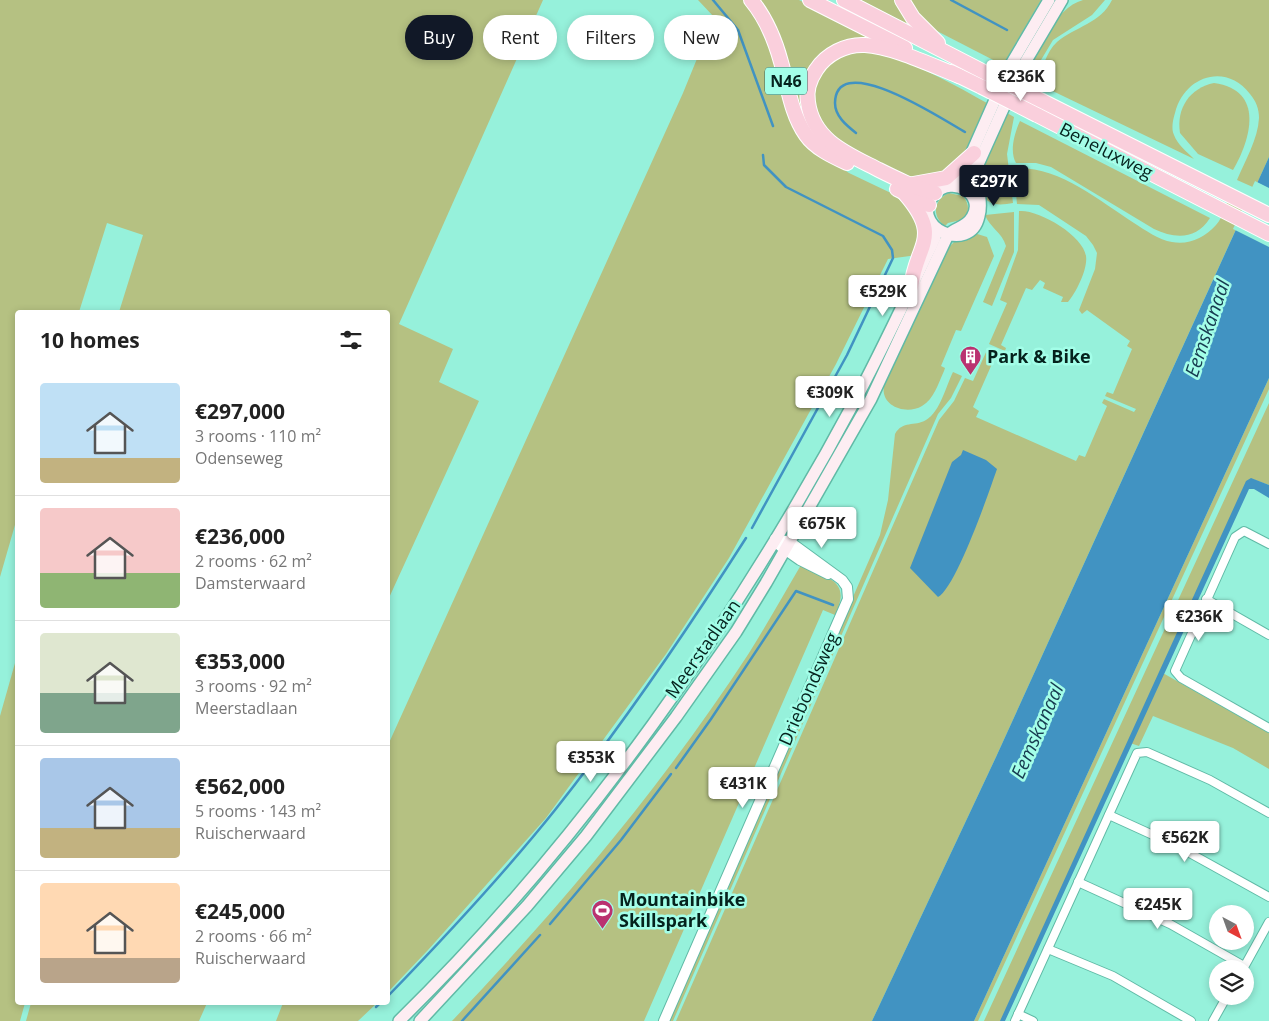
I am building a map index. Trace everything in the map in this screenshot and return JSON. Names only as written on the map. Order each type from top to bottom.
[{"type":"highway","name":"N46","points":[[751,0],[760,10],[774,40],[790,98],[806,135],[829,154],[932,199]]},
{"type":"highway","name":"Beneluxweg","points":[[810,0],[1269,234]]},
{"type":"highway","name":"Beneluxweg","points":[[844,0],[1042,102],[1269,215]]},
{"type":"highway","points":[[902,0],[913,18],[950,54]]},
{"type":"highway","name":"N46","points":[[911,288],[912,277],[924,246],[926,230],[914,204],[906,188],[845,153],[820,133],[813,124],[807,99],[812,74],[820,64],[836,51],[865,45],[889,50],[959,76]]},
{"type":"highway","points":[[906,188],[946,178],[974,153]]},
{"type":"highway","points":[[1254,208],[1269,210]]},
{"type":"main road","points":[[968,190],[974,153],[1010,66],[1052,3],[1071,0]]},
{"type":"main road","points":[[968,190],[975,170],[1052,3]]},
{"type":"main road","points":[[946,187],[968,190],[981,207],[977,222],[966,233],[948,235],[937,229],[929,214],[932,199],[946,187]]},
{"type":"main road","name":"Meerstadlaan","points":[[399,1021],[468,950],[558,846],[606,785],[709,643],[775,539],[855,400],[935,238],[937,229]]},
{"type":"main road","name":"Meerstadlaan","points":[[420,1021],[527,906],[592,828],[687,702],[736,632],[787,547],[870,399],[948,235]]},
{"type":"street","points":[[1269,544],[1244,531],[1235,537],[1175,666],[1177,675],[1269,728]]},
{"type":"street","name":"Driebondsweg","points":[[664,1021],[845,607],[847,587],[838,578],[814,568],[775,539]]},
{"type":"street","points":[[1206,600],[1269,635]]},
{"type":"street","points":[[1034,1021],[1016,1018],[1134,758],[1142,752],[1210,780],[1269,813]]},
{"type":"street","points":[[1109,815],[1177,846],[1269,897]]},
{"type":"street","points":[[1078,882],[1170,924],[1230,960]]},
{"type":"street","points":[[1248,960],[1269,922]]},
{"type":"street","points":[[1048,949],[1113,976],[1191,1021]]},
{"type":"street","points":[[1213,1021],[1222,1005]]},
{"type":"green space","points":[[0,0],[543,0],[536,15],[483,15],[483,60],[516,60],[399,324],[453,349],[439,382],[479,401],[390,596],[390,310],[120,310],[143,235],[107,223],[80,310],[15,310],[15,525],[0,577]]},
{"type":"green space","points":[[698,0],[745,0],[765,32],[786,98],[831,161],[849,173],[893,194],[908,207],[919,225],[917,255],[888,259],[836,364],[729,558],[666,654],[546,818],[390,990],[390,741],[696,60],[738,60],[738,15],[712,15]]},
{"type":"green space","points":[[756,0],[799,0],[878,40],[869,42],[812,67],[814,135],[800,113]]},
{"type":"green space","points":[[860,0],[900,0],[923,32]]},
{"type":"green space","points":[[908,0],[1041,0],[1003,65],[933,29],[921,20]]},
{"type":"green space","points":[[1083,0],[1105,0],[1092,15],[1053,40],[1029,80],[1026,78],[1041,44],[1055,22],[1063,12]]},
{"type":"green space","points":[[1112,0],[1269,0],[1269,157],[1255,188],[1237,180],[1256,134],[1259,118],[1258,108],[1250,94],[1240,84],[1229,78],[1218,76],[1196,82],[1180,100],[1172,127],[1173,133],[1180,145],[1194,159],[1036,83],[1053,46],[1064,37],[1095,19],[1107,8]]},
{"type":"green space","points":[[852,51],[870,53],[905,62],[939,77],[987,103],[965,152],[950,172],[915,179],[831,140],[814,108],[815,85],[820,73],[830,61]]},
{"type":"green space","points":[[1214,83],[1230,87],[1241,95],[1247,105],[1248,131],[1245,144],[1233,170],[1198,154],[1180,133],[1180,115],[1186,100],[1198,89]]},
{"type":"green space","points":[[1007,113],[1014,117],[1007,154],[1013,203],[999,204],[990,202],[983,195],[981,185],[986,159]]},
{"type":"green space","points":[[1020,121],[1210,218],[1192,234],[1185,236],[1170,235],[1154,229],[1051,167],[1036,163],[1016,163],[1013,147]]},
{"type":"green space","points":[[1019,168],[1035,169],[1080,187],[1152,234],[1178,243],[1196,240],[1211,230],[1221,219],[1230,194],[1248,203],[996,757],[872,1021],[676,1021],[939,420],[954,401],[965,378],[973,381],[987,350],[1003,357],[1001,359],[995,357],[973,407],[979,411],[976,417],[1076,461],[1079,455],[1085,457],[1107,406],[1102,403],[1104,399],[1134,412],[1136,409],[1105,396],[1107,392],[1113,394],[1132,349],[1127,346],[1130,341],[1087,310],[1082,314],[1079,310],[1095,269],[1097,253],[1086,236],[1039,205],[1017,204],[1014,172]]},
{"type":"green space","points":[[949,193],[963,196],[968,209],[966,215],[961,220],[948,223],[945,226],[936,213],[936,208],[940,199]]},
{"type":"green space","points":[[1019,211],[1037,214],[1068,232],[1083,248],[1086,261],[1081,280],[1068,302],[1061,302],[1063,297],[1043,288],[1045,283],[1040,280],[1032,290],[1026,288],[1001,345],[1006,348],[1005,351],[989,344],[1007,303],[1000,300],[1018,250]]},
{"type":"green space","points":[[1014,212],[1014,252],[992,306],[983,302],[1006,246],[1002,237],[985,215]]},
{"type":"green space","points":[[974,233],[987,237],[994,256],[961,331],[956,330],[941,366],[945,368],[938,386],[930,399],[922,406],[908,410],[894,406],[885,397],[885,382],[949,247],[956,240]]},
{"type":"green space","points":[[953,372],[962,376],[951,398],[938,414],[673,1021],[668,1021],[880,535],[888,500],[895,434],[905,425],[922,422],[931,416],[939,405]]},
{"type":"green space","points":[[1269,378],[1269,389],[978,1021],[974,1021]]},
{"type":"green space","points":[[1269,403],[1269,485],[1252,479],[1161,672],[1269,733],[1269,769],[1233,748],[1153,716],[1139,746],[1130,743],[1001,1021],[984,1021]]},
{"type":"green space","points":[[801,565],[834,582],[839,587],[841,594],[840,603],[835,615],[823,610],[644,1021],[452,1021],[571,889],[609,844],[682,750],[749,653]]},
{"type":"green space","points":[[15,663],[15,1005],[24,1005],[20,1021],[0,1021],[0,716]]},
{"type":"green space","points":[[30,1005],[206,1005],[199,1021],[26,1021]]},
{"type":"green space","points":[[282,1005],[375,1005],[358,1021],[276,1021]]},
{"type":"water","name":"Eemskanaal","points":[[1269,157],[1269,378],[974,1021],[872,1021],[996,757]]},
{"type":"water","points":[[963,450],[986,460],[997,469],[980,517],[962,559],[954,576],[938,597],[910,568],[952,462],[961,455]]},
{"type":"water","points":[[1251,478],[1269,485],[1269,498],[1254,489],[1249,489],[1005,1021],[1000,1021],[1246,481]]},
{"type":"pier","points":[[1255,181],[1269,188],[1269,247],[1233,229]]},
{"type":"waterway","points":[[713,0],[738,30],[773,126]]},
{"type":"waterway","points":[[951,0],[1007,30]]},
{"type":"waterway","points":[[856,133],[839,116],[835,108],[840,88],[853,83],[871,85],[893,93],[915,103],[965,132]]},
{"type":"waterway","points":[[752,528],[847,355],[893,258],[892,250],[883,236],[786,187],[764,165],[763,155]]},
{"type":"waterway","points":[[390,994],[474,905],[555,810],[606,744],[654,677],[746,538]]},
{"type":"waterway","points":[[676,768],[796,591],[833,605]]},
{"type":"waterway","points":[[550,924],[621,840],[671,774]]},
{"type":"waterway","points":[[462,1021],[540,935]]},
{"type":"place","name":"Park & Bike","points":[[971,376]]},
{"type":"place","name":"Mountainbike Skillspark","points":[[603,929]]}]
